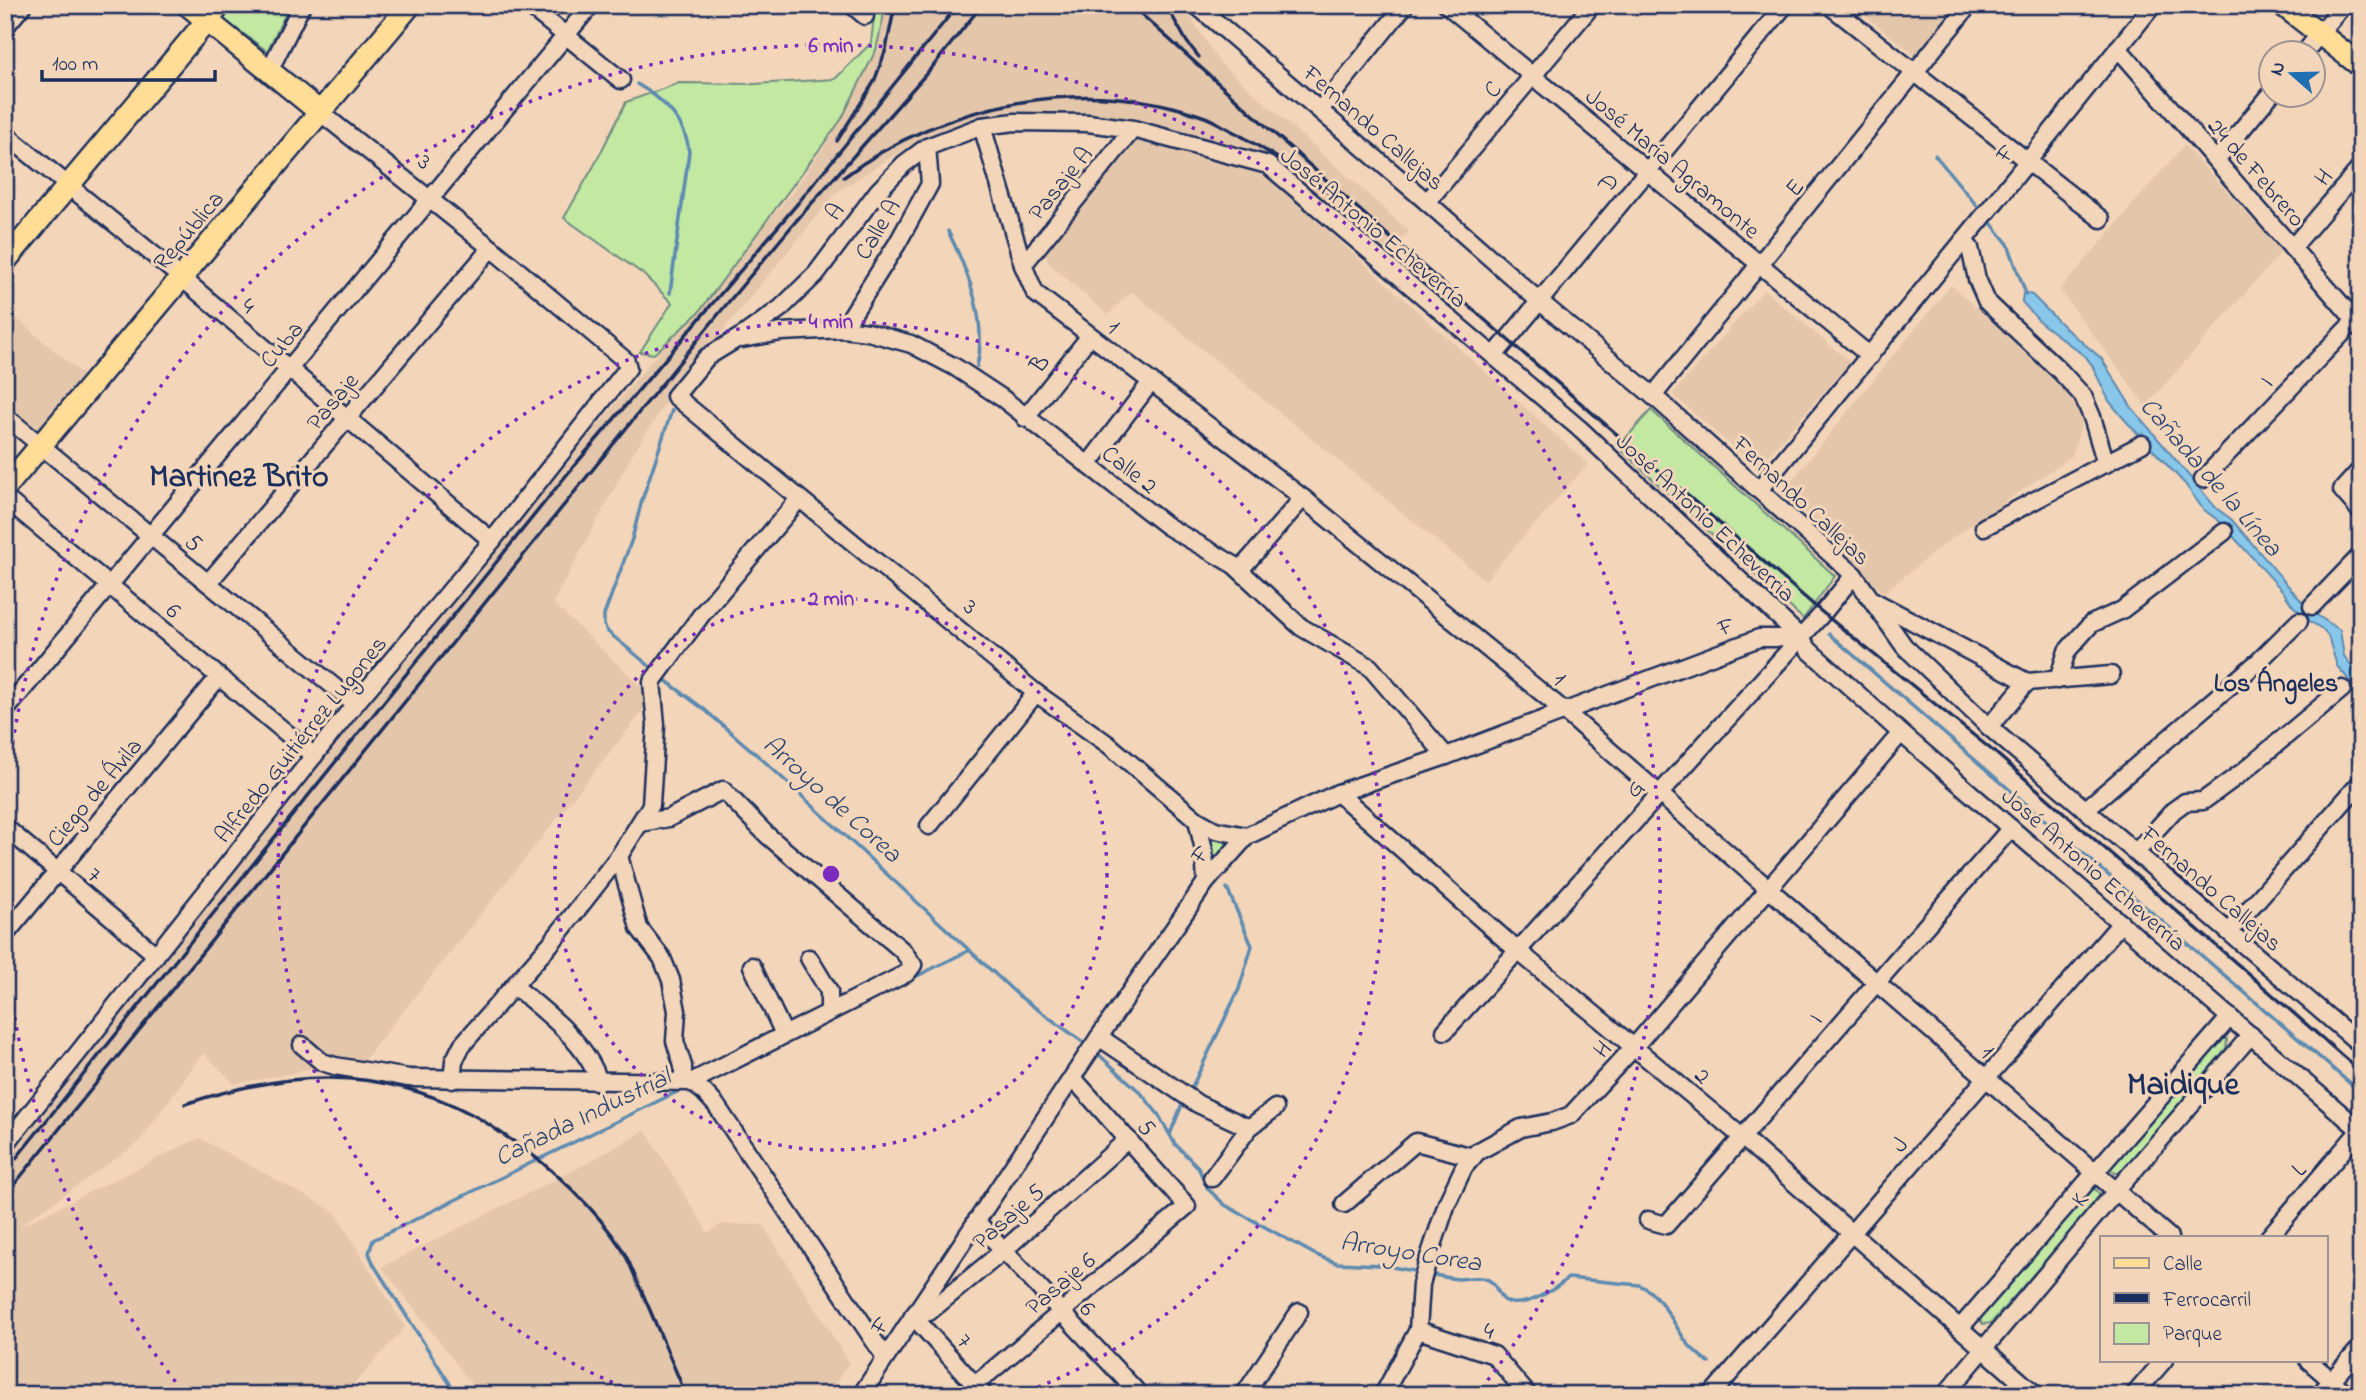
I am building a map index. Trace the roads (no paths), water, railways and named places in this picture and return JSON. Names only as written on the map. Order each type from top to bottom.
[{"type":"main road","name":"3","points":[[188,5],[214,13],[269,71],[320,113]]},
{"type":"main road","name":"República","points":[[5,488],[410,5]]},
{"type":"main road","points":[[2283,5],[2361,66]]},
{"type":"main road","points":[[5,261],[214,13]]},
{"type":"street","points":[[5,27],[23,5]]},
{"type":"street","points":[[269,71],[302,5]]},
{"type":"street","points":[[528,5],[621,80]]},
{"type":"street","name":"Cuba","points":[[5,711],[591,5]]},
{"type":"street","points":[[852,5],[865,16]]},
{"type":"street","points":[[1320,110],[1405,5]]},
{"type":"street","name":"José María Agramonte","points":[[1447,5],[1870,356]]},
{"type":"street","name":"C","points":[[1427,202],[1592,5]]},
{"type":"street","name":"D","points":[[1494,356],[1785,5]]},
{"type":"street","points":[[1829,5],[2101,219]]},
{"type":"street","name":"E","points":[[1653,396],[1969,5]]},
{"type":"street","name":"F","points":[[1759,490],[2153,5]]},
{"type":"street","points":[[2317,38],[2343,5]]},
{"type":"street","name":"Fernando Callejas","points":[[1207,9],[1538,300],[1653,396],[1854,575],[1904,646],[1989,727],[2361,1045]]},
{"type":"street","name":"24 de Febrero","points":[[2118,48],[2292,248],[2359,320]]},
{"type":"street","points":[[2217,159],[2260,108]]},
{"type":"street","name":"3","points":[[320,113],[491,248],[626,361]]},
{"type":"street","name":"José Antonio Echeverría","points":[[982,126],[1052,121],[1133,129],[1268,165],[1580,429]]},
{"type":"street","name":"A","points":[[675,396],[707,357],[780,308],[816,274],[878,191],[904,164],[927,147],[982,126]]},
{"type":"street","name":"1","points":[[982,126],[1023,265],[1035,293],[1089,337],[1303,498],[1563,710],[2168,1236]]},
{"type":"street","name":"Pasaje A","points":[[1023,265],[1133,129]]},
{"type":"street","name":"4","points":[[5,134],[181,278],[492,541]]},
{"type":"street","name":"Calle A","points":[[843,329],[930,184],[927,147]]},
{"type":"street","name":"H","points":[[2292,248],[2361,167]]},
{"type":"street","points":[[1966,237],[1977,279],[1987,302],[2060,371],[2082,396],[2092,417],[2106,464]]},
{"type":"street","name":"Pasaje","points":[[208,583],[491,248]]},
{"type":"street","name":"I","points":[[2203,479],[2359,320]]},
{"type":"street","name":"Calle 2","points":[[733,340],[781,332],[843,329],[868,332],[911,344],[955,368],[989,389],[1167,526],[1240,570],[1301,627],[1370,667],[1446,757]]},
{"type":"street","name":"B","points":[[1025,418],[1089,337]]},
{"type":"street","name":"Alfredo Guitiérrez Lugones","points":[[5,1145],[355,704],[492,541],[618,382],[628,368],[626,361]]},
{"type":"street","points":[[1088,465],[1151,382]]},
{"type":"street","name":"3","points":[[675,396],[1035,693],[1109,745],[1197,820],[1215,830],[1247,836]]},
{"type":"street","name":"5","points":[[5,416],[355,704]]},
{"type":"street","name":"José Antonio Echeverria","points":[[1580,429],[1801,638]]},
{"type":"street","points":[[1984,527],[2142,444]]},
{"type":"street","points":[[2361,469],[2342,490],[2361,513]]},
{"type":"street","name":"6","points":[[5,498],[314,756]]},
{"type":"street","points":[[1240,570],[1303,498]]},
{"type":"street","points":[[452,1080],[454,1061],[462,1045],[620,856],[651,805],[656,725],[652,682],[702,614],[799,499]]},
{"type":"street","points":[[2058,680],[2067,651],[2091,624],[2122,610],[2224,532]]},
{"type":"street","points":[[2312,606],[2361,555]]},
{"type":"street","name":"G","points":[[1445,1031],[1801,638],[1854,575]]},
{"type":"street","points":[[1870,599],[2027,682],[2110,675]]},
{"type":"street","points":[[2086,809],[2259,661],[2300,621]]},
{"type":"street","name":"F","points":[[861,1395],[1098,1037],[1206,882],[1247,836],[1338,793],[1446,757],[1563,710],[1759,638],[1801,638]]},
{"type":"street","name":"José Antonio Echeverría","points":[[1801,638],[1809,650],[1901,733],[2360,1130]]},
{"type":"street","name":"Ciego de Ávila","points":[[5,935],[218,678]]},
{"type":"street","points":[[1989,727],[2027,682]]},
{"type":"street","points":[[2136,852],[2174,810],[2185,802],[2203,801],[2244,771],[2342,689]]},
{"type":"street","points":[[929,827],[1035,693]]},
{"type":"street","name":"H","points":[[1383,1395],[1418,1330],[1421,1284],[1447,1203],[1464,1167],[1473,1157],[1521,1128],[1571,1115],[1634,1047],[1770,890],[1901,733]]},
{"type":"street","points":[[2229,932],[2361,782]]},
{"type":"street","points":[[302,1045],[322,1062],[409,1078],[687,1081],[907,973],[913,965],[903,951],[767,835],[723,790],[669,818],[640,823]]},
{"type":"street","name":"2","points":[[1338,793],[1518,951],[1742,1137],[2036,1395]]},
{"type":"street","points":[[1197,820],[1204,850],[1206,882]]},
{"type":"street","name":"7","points":[[5,827],[156,955]]},
{"type":"street","name":"I","points":[[1648,1220],[1666,1225],[2011,828]]},
{"type":"street","points":[[620,856],[639,928],[662,958],[671,980],[677,1011],[675,1041],[687,1081],[703,1091],[716,1105],[885,1357]]},
{"type":"street","name":"J","points":[[1714,1391],[2121,923]]},
{"type":"street","points":[[808,958],[829,990],[830,1011]]},
{"type":"street","points":[[752,966],[784,1034]]},
{"type":"street","points":[[514,986],[577,1043],[595,1068],[599,1082]]},
{"type":"street","name":"K","points":[[1960,1328],[2230,1017]]},
{"type":"street","name":"K","points":[[1945,1395],[2251,1035]]},
{"type":"street","points":[[1098,1037],[1198,1104],[1249,1128]]},
{"type":"street","name":"5","points":[[1073,1078],[1187,1206]]},
{"type":"street","points":[[1212,1178],[1249,1128],[1275,1108]]},
{"type":"street","name":"L","points":[[2270,1236],[2360,1130]]},
{"type":"street","name":"Pasaje 5","points":[[913,1316],[929,1312],[1003,1251],[1128,1139]]},
{"type":"street","points":[[1343,1204],[1416,1142],[1473,1157]]},
{"type":"street","name":"Pasaje 6","points":[[974,1391],[1061,1312],[1187,1206]]},
{"type":"street","name":"6","points":[[976,1221],[1140,1395]]},
{"type":"street","points":[[1244,1395],[1299,1312]]},
{"type":"street","name":"7","points":[[913,1316],[974,1391]]},
{"type":"street","name":"4","points":[[1418,1330],[1494,1355],[1526,1394]]},
{"type":"street","points":[[2319,1395],[2361,1347]]},
{"type":"street","points":[[2134,1395],[2162,1362]]},
{"type":"street","points":[[2310,1362],[2348,1395]]},
{"type":"water","points":[[2023,293],[2032,295],[2101,358],[2132,408],[2216,508],[2231,519],[2309,610],[2340,630],[2344,656],[2361,678],[2361,694],[2337,666],[2328,636],[2293,606],[2282,590],[2219,521],[2203,509],[2185,484],[2109,401],[2086,357],[2041,323],[2022,302]]},
{"type":"waterway","name":"Arroyo de Corea","points":[[637,84],[672,112],[683,130],[689,152],[670,293]]},
{"type":"waterway","points":[[1935,155],[1982,212]]},
{"type":"waterway","points":[[1987,218],[2008,244],[2026,294]]},
{"type":"waterway","points":[[948,231],[963,263],[978,314],[980,349],[977,366]]},
{"type":"waterway","name":"Arroyo de Corea","points":[[652,668],[608,632],[604,625],[604,615],[632,539],[672,410]]},
{"type":"waterway","points":[[1829,634],[2361,1093]]},
{"type":"waterway","name":"Arroyo de Corea","points":[[665,680],[705,710],[764,761],[1019,996],[1087,1045]]},
{"type":"waterway","points":[[1191,1089],[1239,989],[1252,946],[1227,888]]},
{"type":"waterway","name":"Cañada Industrial","points":[[911,979],[970,950]]},
{"type":"waterway","name":"Arroyo Corea","points":[[1096,1052],[1141,1093],[1158,1114],[1175,1144],[1198,1167],[1208,1189],[1225,1205],[1316,1255],[1337,1263],[1381,1265],[1419,1272]]},
{"type":"waterway","name":"Cañada Industrial","points":[[457,1395],[374,1265],[369,1253],[373,1240],[683,1089]]},
{"type":"waterway","points":[[1170,1134],[1181,1107]]},
{"type":"waterway","name":"Arroyo Corea","points":[[1430,1274],[1458,1279],[1489,1280],[1503,1299],[1510,1303],[1537,1298],[1568,1278],[1639,1285],[1660,1301],[1687,1343],[1709,1363]]},
{"type":"waterway","points":[[1731,1382],[1741,1395]]},
{"type":"railway","points":[[837,141],[874,82],[886,49],[895,5]]},
{"type":"railway","points":[[5,1172],[569,472],[798,203],[958,5]]},
{"type":"railway","points":[[5,1196],[721,311],[796,221],[934,65],[982,5]]},
{"type":"railway","points":[[1131,5],[1402,248],[1823,613],[1998,755],[2361,1072]]},
{"type":"railway","points":[[1166,5],[1199,57]]},
{"type":"railway","points":[[844,177],[883,151],[925,130],[970,114],[1017,103],[1065,97],[1113,97],[1160,104],[1209,119],[1261,148],[1328,192]]},
{"type":"railway","points":[[185,1104],[259,1085],[330,1078],[366,1080],[402,1087],[437,1099],[478,1118],[558,1176],[611,1234],[628,1259],[686,1395]]},
{"type":"district","name":"Martinez Brito","points":[[239,475]]},
{"type":"district","name":"Los Ángeles","points":[[2276,682]]},
{"type":"district","name":"Maidique","points":[[2183,1083]]},
{"type":"water label","name":"Cañada de la Línea","points":[[2212,476]]}]
